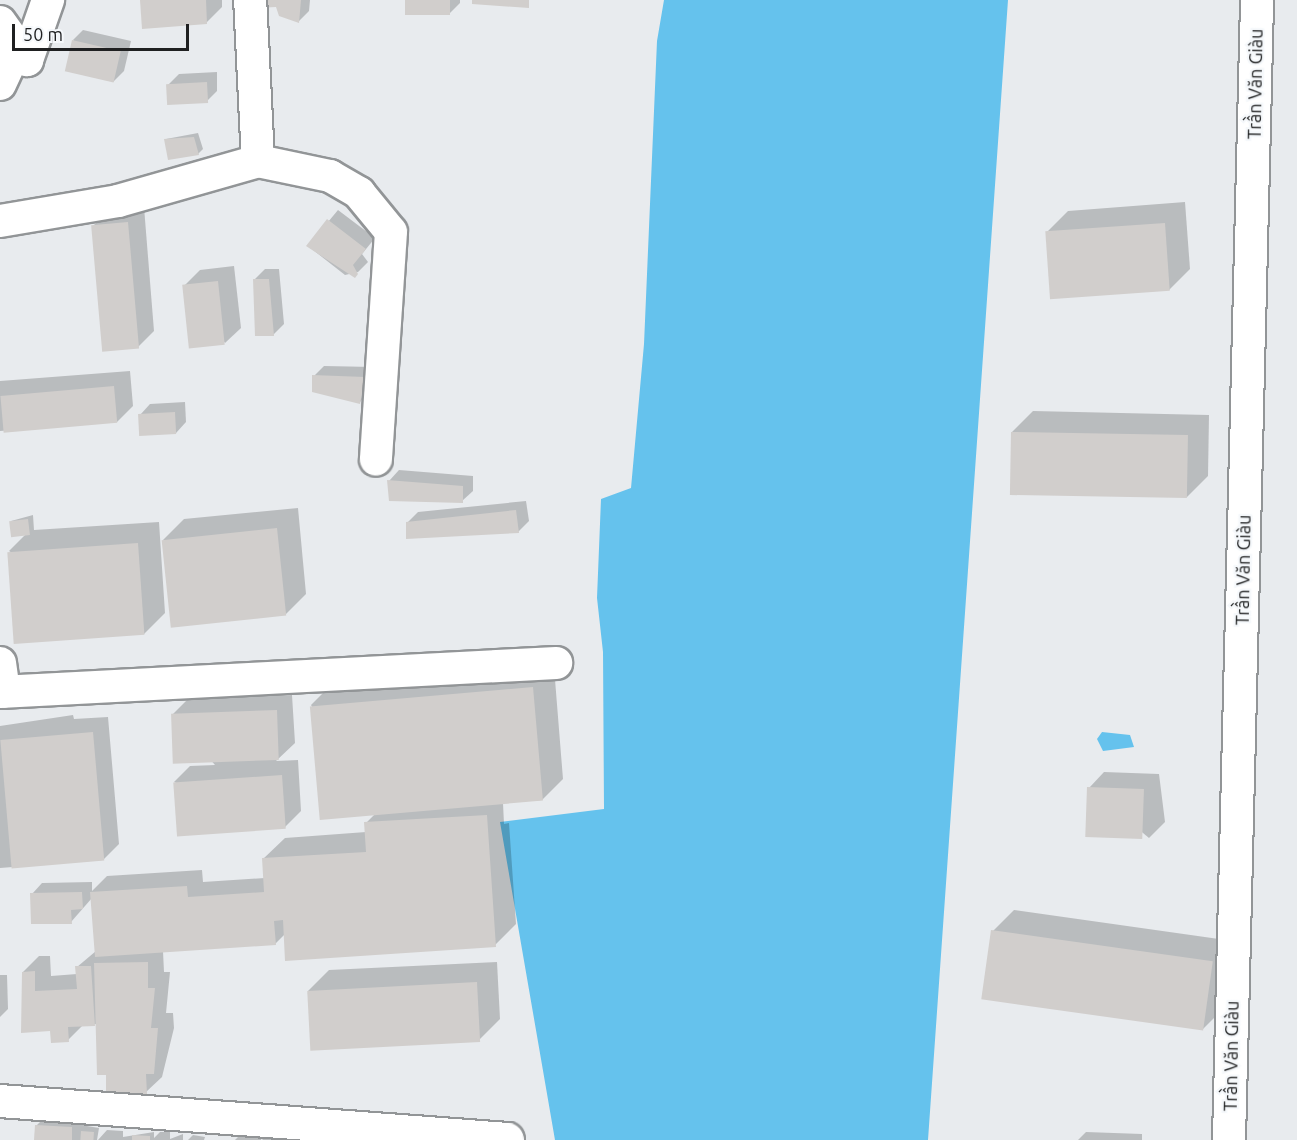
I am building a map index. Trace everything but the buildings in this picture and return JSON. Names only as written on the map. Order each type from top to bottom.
[{"type":"street","points":[[0,21],[16,50],[27,60],[48,0]]},
{"type":"street","points":[[250,0],[258,161]]},
{"type":"street","name":"Trần Văn Giàu","points":[[1229,1140],[1257,0]]},
{"type":"street","points":[[0,84],[16,50]]},
{"type":"street","points":[[0,220],[118,201],[258,161],[330,176],[365,199],[391,232],[376,460]]},
{"type":"street","points":[[1,682],[556,663]]},
{"type":"street","points":[[0,1101],[508,1139]]},
{"type":"water","points":[[664,0],[1008,0],[928,1140],[555,1140],[500,822],[604,809],[603,652],[597,598],[601,499],[631,488],[644,344],[657,41]]},
{"type":"water","points":[[1102,732],[1130,735],[1134,747],[1103,751],[1097,739]]}]
